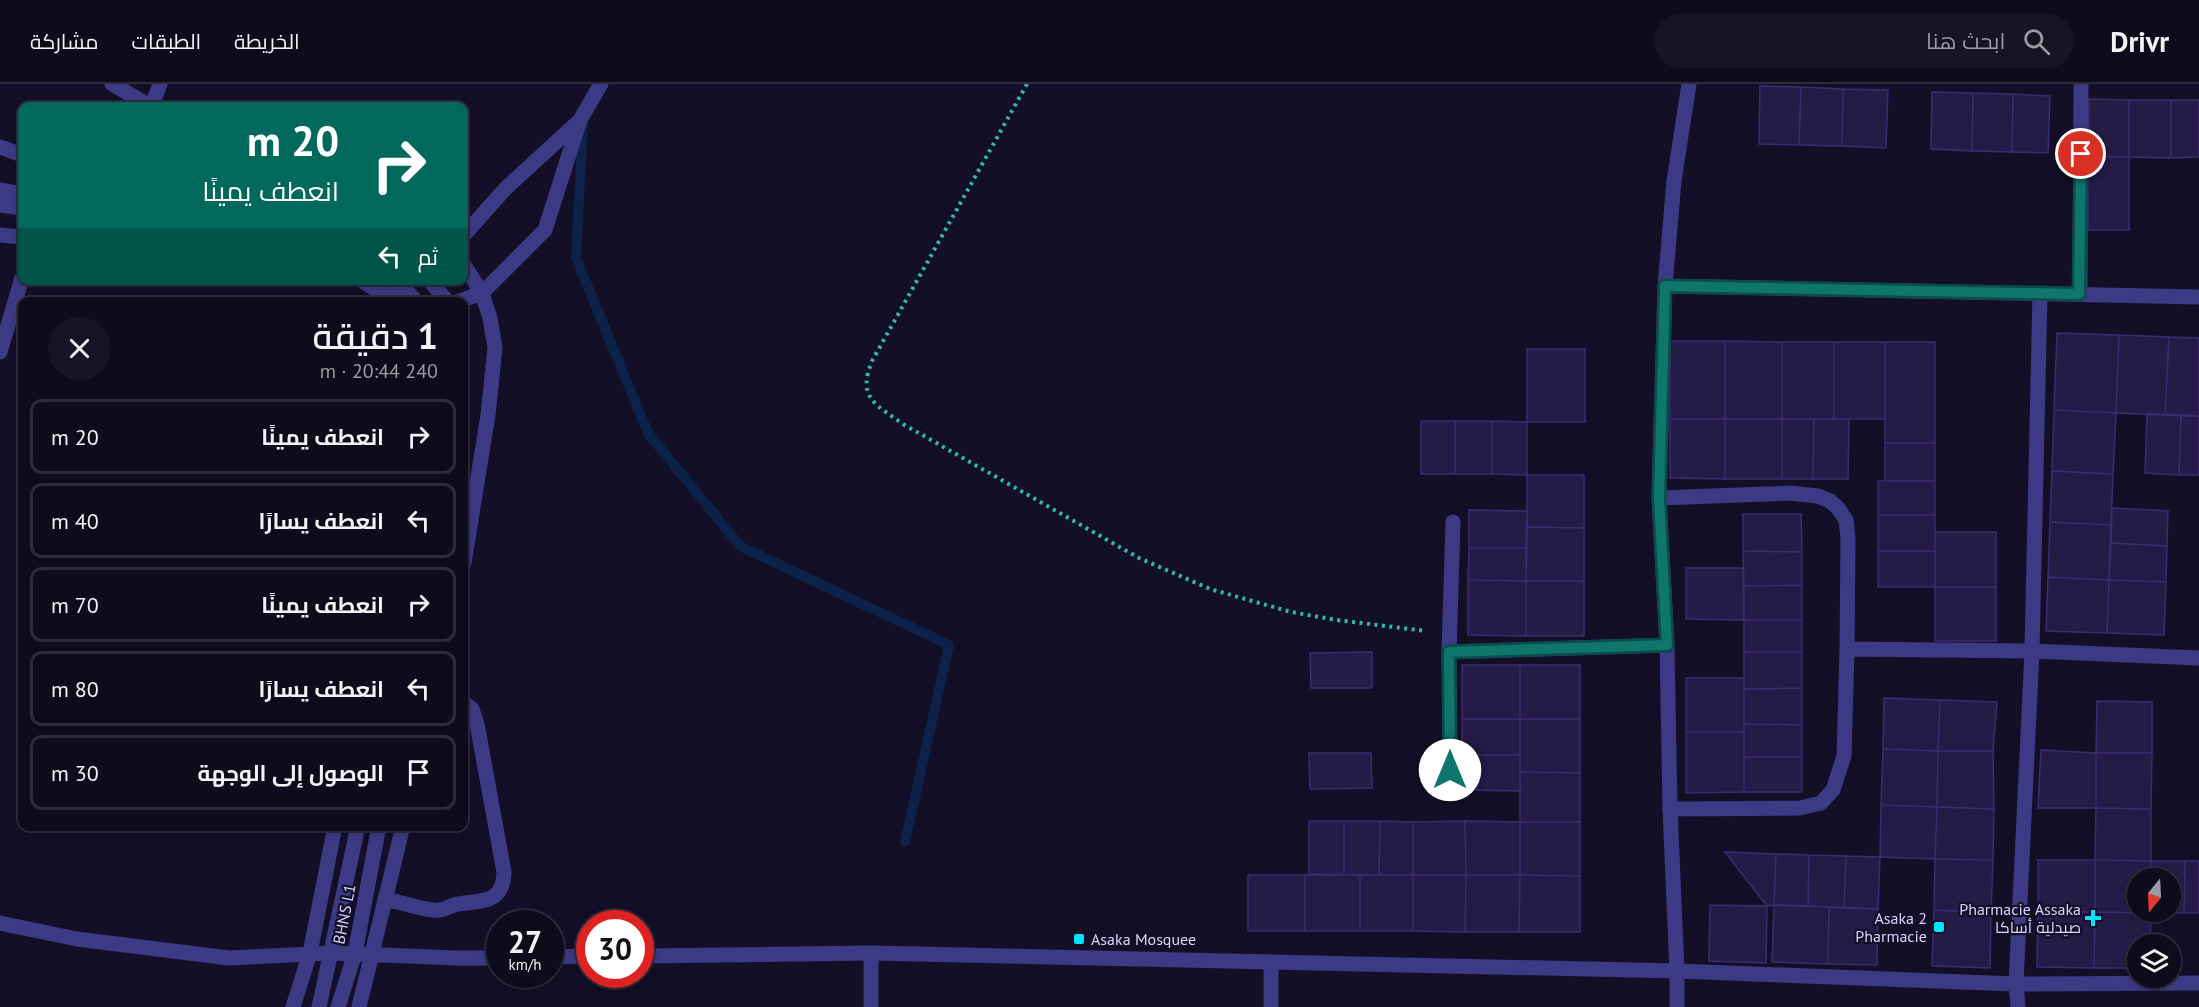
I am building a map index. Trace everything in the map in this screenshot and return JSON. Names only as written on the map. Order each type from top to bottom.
[{"type":"street","points":[[112,84],[144,102]]},
{"type":"street","points":[[153,102],[160,84]]},
{"type":"street","points":[[468,298],[482,293],[545,230],[580,120],[601,84]]},
{"type":"street","points":[[1677,1007],[1667,645],[1659,498],[1665,286],[1674,181],[1689,84]]},
{"type":"street","points":[[2079,294],[2081,84]]},
{"type":"street","points":[[468,231],[506,188],[580,120]]},
{"type":"street","points":[[0,147],[18,154]]},
{"type":"street","points":[[0,190],[18,193]]},
{"type":"street","points":[[0,205],[18,207]]},
{"type":"street","points":[[0,235],[18,237]]},
{"type":"street","points":[[468,271],[482,293],[490,318],[495,348],[493,377],[468,537]]},
{"type":"street","points":[[0,352],[20,285]]},
{"type":"street","points":[[368,285],[386,297]]},
{"type":"street","points":[[403,285],[413,297]]},
{"type":"street","points":[[433,285],[444,297]]},
{"type":"street","points":[[1665,286],[2199,297]]},
{"type":"street","points":[[2018,1007],[2016,984],[2032,651],[2040,293]]},
{"type":"street","points":[[1659,498],[1801,494],[1818,496],[1836,505],[1846,520],[1848,539],[1844,756],[1833,790],[1821,803],[1800,808],[1670,809]]},
{"type":"street","points":[[1450,770],[1449,652],[1453,522]]},
{"type":"street","points":[[1449,652],[1667,645]]},
{"type":"street","points":[[1847,649],[2032,651],[2199,658]]},
{"type":"street","points":[[385,899],[439,911],[451,905],[493,898],[500,891],[504,881],[504,872],[477,724],[472,709],[468,706]]},
{"type":"street","points":[[293,1007],[310,953],[334,831]]},
{"type":"street","name":"BHNS L1","points":[[319,1007],[357,831]]},
{"type":"street","name":"BHNS L1","points":[[339,1007],[355,953],[379,831]]},
{"type":"street","points":[[359,1007],[402,831]]},
{"type":"street","points":[[0,923],[77,939],[229,958],[332,952],[486,958]]},
{"type":"street","points":[[654,956],[871,953],[1677,970],[2016,984],[2199,983]]},
{"type":"street","points":[[871,953],[872,1007]]},
{"type":"street","points":[[1271,963],[1271,1007]]},
{"type":"path","points":[[1027,84],[872,360],[865,384],[869,397],[903,424],[1139,558],[1210,589],[1291,612],[1450,634]]},
{"type":"building","points":[[1760,86],[1801,87],[1799,145],[1759,144]]},
{"type":"building","points":[[1801,87],[1843,89],[1842,146],[1799,145]]},
{"type":"building","points":[[1843,89],[1888,90],[1886,148],[1842,146]]},
{"type":"building","points":[[1932,92],[1973,93],[1972,151],[1931,149]]},
{"type":"building","points":[[1973,93],[2013,94],[2012,152],[1972,151]]},
{"type":"building","points":[[2013,94],[2050,96],[2048,153],[2012,152]]},
{"type":"building","points":[[2089,99],[2129,100],[2129,157],[2088,157]]},
{"type":"building","points":[[2129,100],[2171,100],[2171,158],[2129,157]]},
{"type":"building","points":[[2171,100],[2199,100],[2199,157],[2171,158]]},
{"type":"building","points":[[2088,157],[2129,157],[2129,230],[2088,230]]},
{"type":"building","points":[[2057,333],[2119,335],[2116,413],[2054,410]]},
{"type":"building","points":[[2119,335],[2169,337],[2165,415],[2116,413]]},
{"type":"building","points":[[2169,337],[2199,338],[2199,416],[2165,415]]},
{"type":"building","points":[[1670,341],[1725,341],[1725,419],[1670,419]]},
{"type":"building","points":[[1725,341],[1782,342],[1782,419],[1725,419]]},
{"type":"building","points":[[1782,342],[1834,342],[1834,419],[1782,419]]},
{"type":"building","points":[[1834,342],[1885,342],[1885,419],[1834,419]]},
{"type":"building","points":[[1885,342],[1935,342],[1935,443],[1885,443]]},
{"type":"building","points":[[1527,349],[1585,349],[1585,422],[1527,422]]},
{"type":"building","points":[[2054,410],[2116,413],[2113,474],[2052,471]]},
{"type":"building","points":[[2147,414],[2181,415],[2179,475],[2145,473]]},
{"type":"building","points":[[2181,415],[2199,416],[2199,475],[2179,475]]},
{"type":"building","points":[[1670,419],[1725,419],[1725,479],[1670,478]]},
{"type":"building","points":[[1725,419],[1782,419],[1782,479],[1725,479]]},
{"type":"building","points":[[1782,419],[1814,419],[1813,479],[1782,479]]},
{"type":"building","points":[[1814,419],[1849,419],[1848,479],[1813,479]]},
{"type":"building","points":[[1421,421],[1455,421],[1455,474],[1421,474]]},
{"type":"building","points":[[1455,421],[1492,421],[1492,474],[1455,474]]},
{"type":"building","points":[[1492,421],[1527,422],[1527,475],[1492,474]]},
{"type":"building","points":[[1885,443],[1935,443],[1935,481],[1885,481]]},
{"type":"building","points":[[2052,471],[2113,474],[2111,525],[2050,522]]},
{"type":"building","points":[[1527,475],[1584,475],[1584,528],[1527,527]]},
{"type":"building","points":[[1878,481],[1935,481],[1935,515],[1878,515]]},
{"type":"building","points":[[2112,508],[2168,511],[2167,546],[2111,543]]},
{"type":"building","points":[[1469,510],[1527,511],[1526,548],[1469,548]]},
{"type":"building","points":[[1743,514],[1801,514],[1802,552],[1743,551]]},
{"type":"building","points":[[1878,515],[1935,515],[1935,551],[1878,551]]},
{"type":"building","points":[[2050,522],[2111,525],[2109,580],[2048,577]]},
{"type":"building","points":[[1527,527],[1584,528],[1584,581],[1526,581]]},
{"type":"building","points":[[1935,532],[1996,532],[1996,587],[1935,587]]},
{"type":"building","points":[[2111,543],[2167,546],[2166,582],[2109,580]]},
{"type":"building","points":[[1469,548],[1526,548],[1526,581],[1468,580]]},
{"type":"building","points":[[1743,551],[1802,552],[1802,585],[1744,586]]},
{"type":"building","points":[[1878,551],[1935,551],[1935,587],[1878,587]]},
{"type":"building","points":[[1686,568],[1743,568],[1744,620],[1686,619]]},
{"type":"building","points":[[2048,577],[2109,580],[2107,633],[2046,631]]},
{"type":"building","points":[[1468,580],[1526,581],[1526,636],[1468,635]]},
{"type":"building","points":[[2109,580],[2166,582],[2164,635],[2107,633]]},
{"type":"building","points":[[1526,581],[1584,581],[1584,636],[1526,636]]},
{"type":"building","points":[[1802,585],[1802,620],[1744,620],[1744,586]]},
{"type":"building","points":[[1935,587],[1996,587],[1996,641],[1935,641]]},
{"type":"building","points":[[1744,620],[1802,620],[1802,652],[1744,652]]},
{"type":"building","points":[[1372,652],[1372,688],[1311,688],[1310,653]]},
{"type":"building","points":[[1744,652],[1802,652],[1802,688],[1744,689]]},
{"type":"building","points":[[1462,665],[1520,665],[1520,719],[1462,719]]},
{"type":"building","points":[[1520,665],[1580,665],[1580,719],[1520,719]]},
{"type":"building","points":[[1686,678],[1744,678],[1744,732],[1686,732]]},
{"type":"building","points":[[1802,688],[1802,725],[1744,724],[1744,689]]},
{"type":"building","points":[[1884,698],[1940,700],[1938,751],[1883,749]]},
{"type":"building","points":[[1940,700],[1997,702],[1993,751],[1938,751]]},
{"type":"building","points":[[2097,701],[2152,702],[2152,753],[2096,753]]},
{"type":"building","points":[[1462,719],[1520,719],[1520,755],[1462,755]]},
{"type":"building","points":[[1520,719],[1580,719],[1580,773],[1520,772]]},
{"type":"building","points":[[1744,724],[1802,725],[1802,757],[1744,757]]},
{"type":"building","points":[[1686,732],[1744,732],[1744,792],[1686,793]]},
{"type":"building","points":[[1883,749],[1938,751],[1937,807],[1881,805]]},
{"type":"building","points":[[2041,750],[2096,753],[2096,808],[2038,808]]},
{"type":"building","points":[[1938,751],[1993,751],[1994,809],[1937,807]]},
{"type":"building","points":[[1309,753],[1371,753],[1372,788],[1310,789]]},
{"type":"building","points":[[2096,753],[2152,753],[2151,809],[2096,808]]},
{"type":"building","points":[[1462,755],[1520,755],[1520,791],[1462,790]]},
{"type":"building","points":[[1744,757],[1802,757],[1802,792],[1744,792]]},
{"type":"building","points":[[1520,772],[1580,773],[1580,822],[1520,822]]},
{"type":"building","points":[[1881,805],[1937,807],[1935,859],[1880,857]]},
{"type":"building","points":[[1937,807],[1994,809],[1993,860],[1935,859]]},
{"type":"building","points":[[2096,808],[2151,809],[2151,861],[2095,860]]},
{"type":"building","points":[[1309,821],[1344,821],[1344,875],[1309,874]]},
{"type":"building","points":[[1344,821],[1380,821],[1379,875],[1344,875]]},
{"type":"building","points":[[1380,821],[1413,822],[1413,875],[1379,875]]},
{"type":"building","points":[[1465,821],[1520,822],[1520,875],[1466,875]]},
{"type":"building","points":[[1465,821],[1466,875],[1413,875],[1413,822]]},
{"type":"building","points":[[1520,822],[1580,822],[1580,876],[1520,875]]},
{"type":"building","points":[[1725,852],[1776,854],[1774,905],[1767,906]]},
{"type":"building","points":[[1776,854],[1809,855],[1808,906],[1774,905]]},
{"type":"building","points":[[1809,855],[1846,856],[1844,908],[1808,906]]},
{"type":"building","points":[[1846,856],[1880,857],[1878,909],[1844,908]]},
{"type":"building","points":[[1935,859],[1993,860],[1991,913],[1934,910]]},
{"type":"building","points":[[2038,860],[2095,860],[2095,912],[2038,911]]},
{"type":"building","points":[[2095,860],[2151,861],[2151,868],[2127,868],[2127,913],[2095,912]]},
{"type":"building","points":[[2151,861],[2185,861],[2184,913],[2181,913],[2181,868],[2151,868]]},
{"type":"building","points":[[2185,861],[2199,861],[2199,913],[2184,913]]},
{"type":"building","points":[[1248,875],[1305,875],[1305,931],[1248,931]]},
{"type":"building","points":[[1305,875],[1360,875],[1360,931],[1305,931]]},
{"type":"building","points":[[1360,875],[1413,875],[1413,931],[1360,931]]},
{"type":"building","points":[[1413,875],[1466,875],[1465,932],[1413,931]]},
{"type":"building","points":[[1466,875],[1520,875],[1519,932],[1465,932]]},
{"type":"building","points":[[1520,875],[1580,876],[1580,932],[1519,932]]},
{"type":"building","points":[[1710,905],[1767,906],[1766,963],[1709,961]]},
{"type":"building","points":[[1774,905],[1829,907],[1828,964],[1772,962]]},
{"type":"building","points":[[1829,907],[1878,909],[1877,965],[1828,964]]},
{"type":"building","points":[[1934,910],[1991,913],[1990,968],[1932,966]]},
{"type":"building","points":[[2038,911],[2095,912],[2094,968],[2037,967]]},
{"type":"building","points":[[2095,912],[2127,913],[2127,922],[2151,922],[2150,934],[2127,934],[2127,968],[2094,968]]},
{"type":"waterway","points":[[583,123],[576,258],[648,433],[740,546],[949,645],[905,842]]},
{"type":"place","name":"Pharmacie Assaka صيدلية أساكا","points":[[2093,918]]},
{"type":"place","name":"Asaka 2 Pharmacie","points":[[1939,927]]},
{"type":"place","name":"Asaka Mosquee","points":[[1079,939]]},
{"type":"route","points":[[1450,770],[1449,652],[1667,645],[1659,498],[1665,286],[2079,294],[2081,154]]}]
